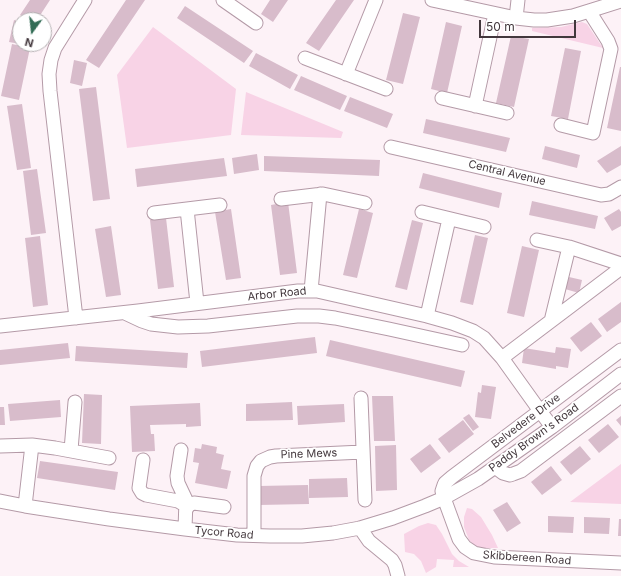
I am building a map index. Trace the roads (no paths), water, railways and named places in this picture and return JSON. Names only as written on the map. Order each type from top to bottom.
[{"type":"street","points":[[76,318],[49,74],[55,48],[85,0]]},
{"type":"street","points":[[346,74],[376,0]]},
{"type":"street","points":[[432,0],[495,14],[534,20],[547,20],[569,16],[621,1]]},
{"type":"street","points":[[516,18],[518,0]]},
{"type":"street","points":[[229,1],[256,22]]},
{"type":"street","points":[[561,125],[593,133],[611,49],[608,41],[589,11]]},
{"type":"street","points":[[475,106],[495,14]]},
{"type":"street","points":[[305,58],[386,89]]},
{"type":"street","points":[[442,98],[507,113]]},
{"type":"street","name":"Central Avenue","points":[[391,147],[601,195],[608,194],[621,187]]},
{"type":"street","points":[[311,291],[320,194]]},
{"type":"street","points":[[281,198],[326,194],[365,203]]},
{"type":"street","points":[[154,213],[220,205]]},
{"type":"street","points":[[187,209],[197,303]]},
{"type":"street","points":[[422,212],[484,227]]},
{"type":"street","points":[[427,316],[449,219]]},
{"type":"street","points":[[537,240],[569,247],[621,264]]},
{"type":"street","points":[[551,321],[569,247]]},
{"type":"street","points":[[502,358],[621,268]]},
{"type":"street","name":"Arbor Road","points":[[0,326],[298,291],[311,291],[330,294],[427,316],[462,326],[473,331],[484,338],[502,358],[552,427]]},
{"type":"street","points":[[389,329],[393,309]]},
{"type":"street","points":[[123,312],[151,324],[178,327],[208,326],[297,316],[335,318],[462,345]]},
{"type":"street","name":"Belvedere Drive","points":[[444,498],[442,494],[443,488],[448,480],[621,350]]},
{"type":"street","name":"Paddy Brown's Road","points":[[444,498],[478,479],[552,427],[621,374]]},
{"type":"street","name":"Belvedere Drive","points":[[495,467],[506,474],[517,473],[621,396]]},
{"type":"street","points":[[361,398],[365,500]]},
{"type":"street","points":[[71,450],[75,402]]},
{"type":"street","points":[[25,506],[32,445]]},
{"type":"street","points":[[0,446],[47,446],[109,458]]},
{"type":"street","points":[[181,450],[177,480],[186,500],[187,508],[185,529]]},
{"type":"street","name":"Pine Mews","points":[[254,536],[254,476],[257,466],[261,461],[276,456],[363,452]]},
{"type":"street","points":[[143,460],[139,488],[142,494],[178,501],[187,508]]},
{"type":"street","name":"Tycor Road","points":[[0,501],[109,519],[218,533],[254,536],[302,536],[360,528],[409,512],[444,498]]},
{"type":"street","name":"Skibbereen Road","points":[[444,498],[459,540],[465,548],[474,553],[494,557],[621,563]]},
{"type":"street","points":[[187,508],[192,503],[224,507]]},
{"type":"street","points":[[360,528],[370,541],[388,556],[396,570],[398,567],[406,576]]}]
